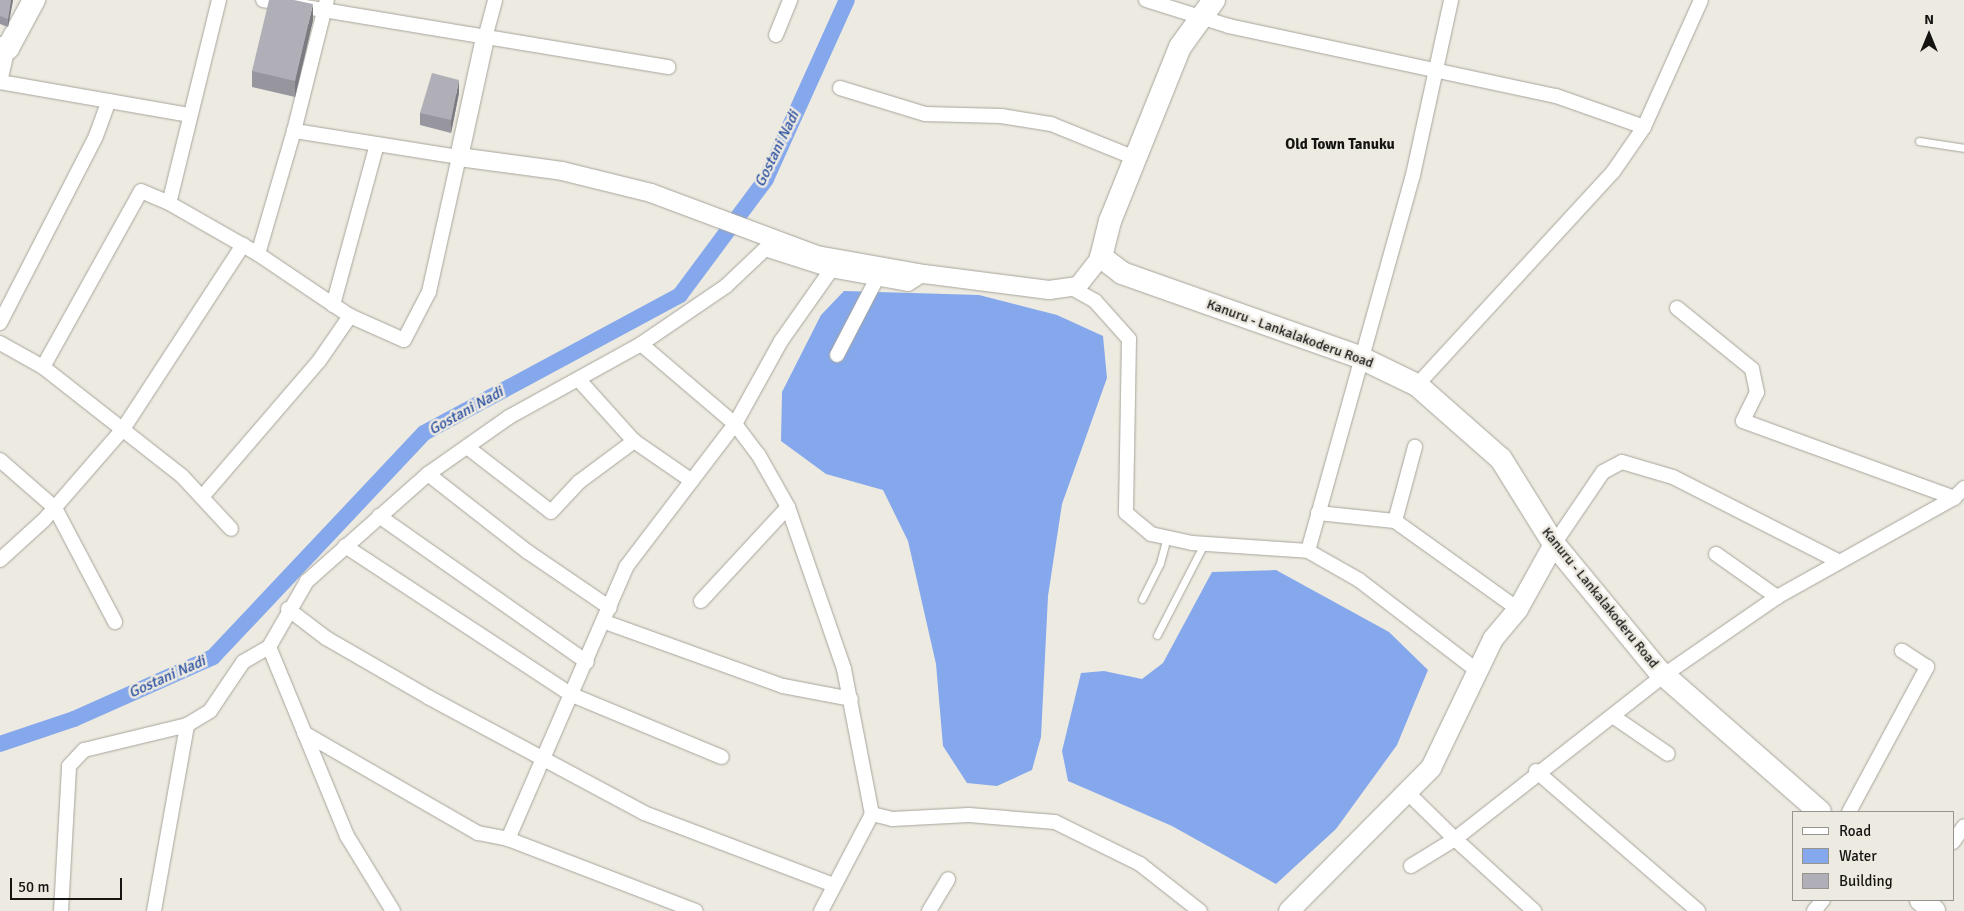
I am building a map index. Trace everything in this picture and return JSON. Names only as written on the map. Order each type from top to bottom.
[{"type":"main road","points":[[4,48],[34,0]]},
{"type":"main road","points":[[1101,256],[1135,158],[1180,47],[1208,9]]},
{"type":"main road","name":"Kanuru - Lankalakoderu Road","points":[[1101,256],[1122,273],[1359,357],[1417,385],[1501,460],[1554,544],[1668,679],[1819,811]]},
{"type":"main road","points":[[1289,911],[1370,825],[1409,794],[1431,768],[1479,672],[1493,639],[1518,609],[1554,544]]},
{"type":"main road","points":[[1922,901],[1934,911]]},
{"type":"street","points":[[169,203],[219,0]]},
{"type":"street","points":[[263,0],[326,5],[485,38],[669,67]]},
{"type":"street","points":[[43,367],[141,191],[169,203],[243,245],[350,316],[404,340],[429,292],[495,0]]},
{"type":"street","points":[[776,35],[790,0]]},
{"type":"street","points":[[1146,0],[1208,9],[1437,70],[1556,96],[1644,128]]},
{"type":"street","points":[[1308,551],[1359,357],[1412,175],[1437,70],[1450,0]]},
{"type":"street","points":[[1417,385],[1613,172],[1644,128],[1701,0]]},
{"type":"street","points":[[258,254],[294,131],[326,5]]},
{"type":"street","points":[[4,48],[0,82],[190,115]]},
{"type":"street","points":[[840,88],[925,114],[1001,116],[1051,124],[1135,158]]},
{"type":"street","points":[[1,318],[96,136],[109,101]]},
{"type":"street","points":[[294,131],[562,171],[670,198],[817,255],[924,274],[1049,290],[1078,286],[1101,256]]},
{"type":"street","points":[[333,305],[377,144]]},
{"type":"street","points":[[0,560],[55,508],[122,430],[243,245]]},
{"type":"street","points":[[61,911],[69,766],[84,750],[187,725],[210,711],[242,662],[269,647],[288,609],[307,580],[428,474],[510,417],[580,380],[641,344],[726,286],[765,249],[830,270],[908,284],[924,274]]},
{"type":"street","points":[[508,839],[605,622],[626,567],[735,424],[781,341],[830,270]]},
{"type":"street","points":[[837,355],[877,278]]},
{"type":"street","points":[[1070,287],[1095,301],[1129,339],[1126,513],[1151,534],[1204,544],[1308,551],[1359,580],[1479,672]]},
{"type":"street","points":[[1677,308],[1752,369],[1757,392],[1743,421],[1954,498]]},
{"type":"street","points":[[202,497],[319,361],[350,316]]},
{"type":"street","points":[[0,343],[43,367],[182,476],[232,529]]},
{"type":"street","points":[[641,344],[735,424],[788,507],[851,699],[872,814],[831,884],[820,911]]},
{"type":"street","points":[[580,380],[634,441],[692,481]]},
{"type":"street","points":[[467,447],[551,512],[579,482],[634,441]]},
{"type":"street","points":[[1395,521],[1415,447]]},
{"type":"street","points":[[0,460],[55,508],[115,622]]},
{"type":"street","points":[[1554,544],[1604,472],[1622,462],[1673,477],[1838,561]]},
{"type":"street","points":[[428,474],[528,552],[610,608]]},
{"type":"street","points":[[1411,866],[1455,839],[1536,771],[1668,679],[1777,597],[1838,561],[1954,498],[1964,488]]},
{"type":"street","points":[[701,602],[788,507]]},
{"type":"street","points":[[1318,513],[1395,521],[1518,609]]},
{"type":"street","points":[[379,516],[587,662]]},
{"type":"street","points":[[345,546],[572,695],[722,757]]},
{"type":"street","points":[[1716,554],[1777,597]]},
{"type":"street","points":[[288,609],[326,638],[544,761],[644,813],[831,884]]},
{"type":"street","points":[[605,622],[783,686],[851,699]]},
{"type":"street","points":[[269,647],[347,836],[393,911]]},
{"type":"street","points":[[1850,811],[1927,667],[1902,651]]},
{"type":"street","points":[[1614,717],[1668,754]]},
{"type":"street","points":[[154,911],[187,725]]},
{"type":"street","points":[[304,733],[478,833],[508,839],[696,911]]},
{"type":"street","points":[[1536,771],[1698,911]]},
{"type":"street","points":[[1409,794],[1534,911]]},
{"type":"street","points":[[872,814],[892,819],[969,815],[1055,822],[1140,864],[1200,911]]},
{"type":"street","points":[[1954,841],[1964,826]]},
{"type":"street","points":[[930,911],[948,878]]},
{"type":"street","points":[[1814,911],[1822,901]]},
{"type":"lane","points":[[1919,141],[1964,148]]},
{"type":"lane","points":[[1142,599],[1167,537]]},
{"type":"lane","points":[[1157,635],[1204,544]]},
{"type":"water","points":[[844,291],[979,295],[1057,315],[1103,336],[1107,378],[1062,504],[1048,596],[1041,737],[1032,770],[997,786],[967,783],[943,746],[936,664],[908,541],[883,490],[826,474],[781,441],[782,392],[821,315]]},
{"type":"water","points":[[1276,570],[1389,632],[1428,670],[1397,745],[1336,829],[1276,884],[1172,826],[1068,781],[1062,751],[1081,673],[1104,671],[1142,679],[1163,663],[1212,572]]},
{"type":"building","points":[[0,0],[11,0],[8,19],[0,16]]},
{"type":"building","points":[[269,0],[294,0],[313,4],[295,81],[252,71]]},
{"type":"building","points":[[432,73],[459,80],[451,120],[420,113]]},
{"type":"waterway","name":"Gostani Nadi","points":[[0,744],[74,719],[213,657],[424,433],[680,295],[766,179],[847,0]]},
{"type":"district","name":"Old Town Tanuku","points":[[1340,145]]}]
